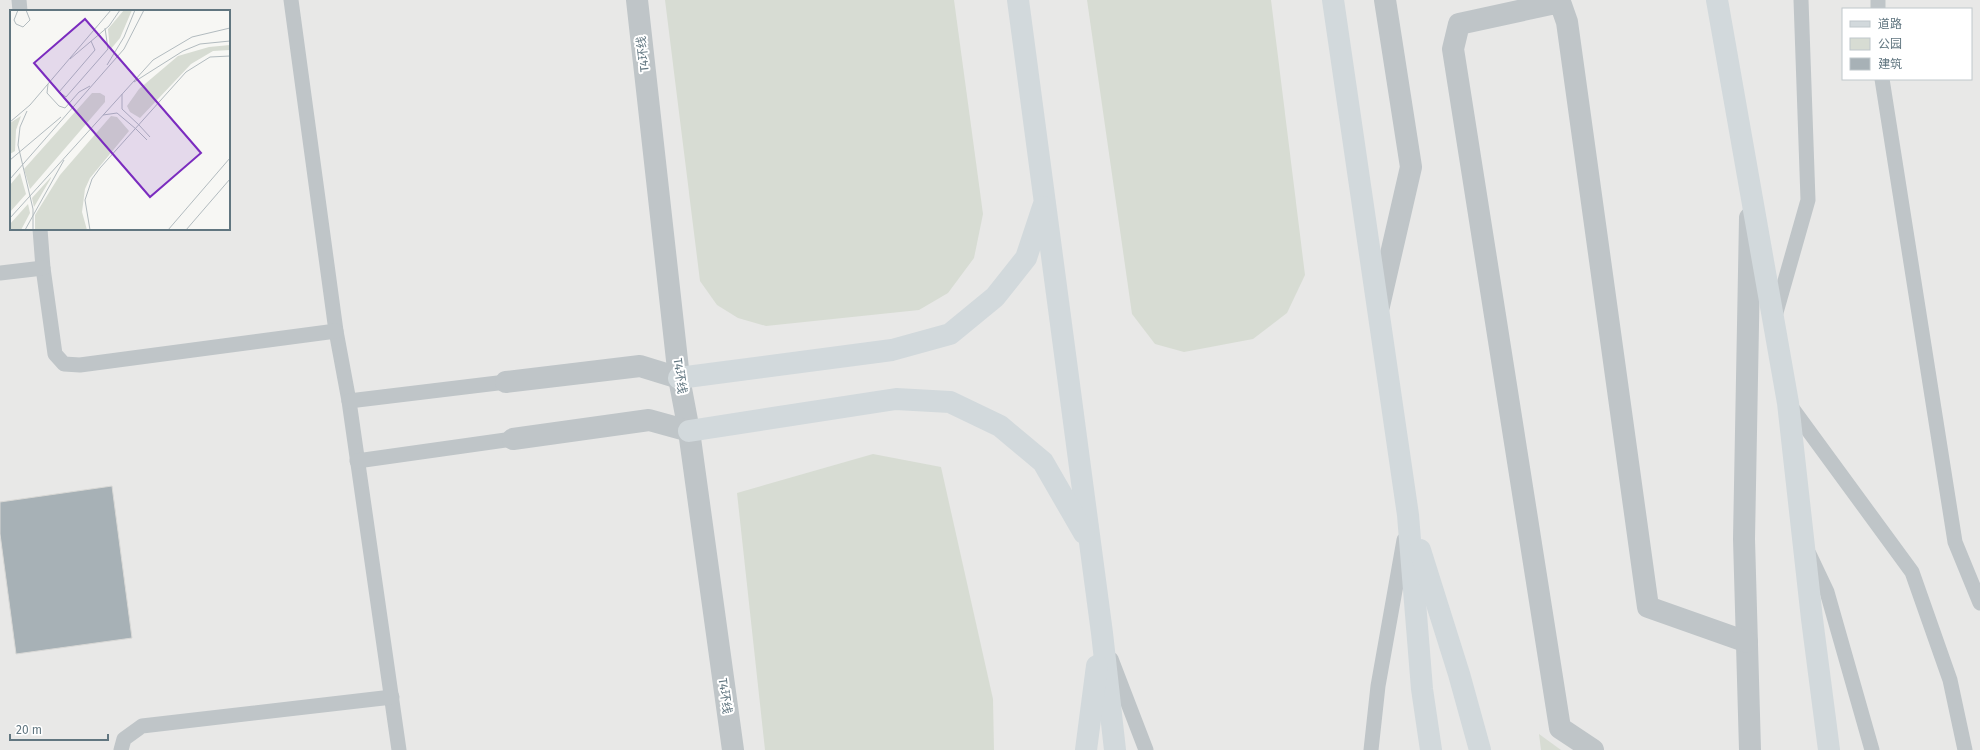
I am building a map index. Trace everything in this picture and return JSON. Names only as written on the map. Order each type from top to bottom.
[{"type":"main road","points":[[1018,0],[1102,633],[1115,750]]},
{"type":"main road","points":[[1333,0],[1379,306],[1408,515],[1422,689],[1431,750]]},
{"type":"main road","points":[[1717,0],[1788,403],[1812,619],[1829,750]]},
{"type":"main road","points":[[679,378],[892,350],[950,334],[994,298],[1026,258],[1045,202]]},
{"type":"main road","points":[[689,430],[896,399],[950,402],[1000,426],[1043,462],[1089,542]]},
{"type":"main road","points":[[1408,515],[1459,674],[1480,750]]},
{"type":"main road","points":[[1086,750],[1102,633]]},
{"type":"street","name":"T4环线","points":[[637,0],[679,378],[689,430],[733,750]]},
{"type":"street","points":[[1379,306],[1411,167],[1385,0]]},
{"type":"street","points":[[1593,750],[1560,728],[1453,49],[1459,24],[1560,2],[1566,22],[1648,607],[1747,642]]},
{"type":"street","points":[[1750,189],[1744,539],[1750,750]]},
{"type":"street","points":[[506,382],[640,366],[679,378]]},
{"type":"street","points":[[513,439],[649,420],[689,430]]},
{"type":"lane","points":[[19,0],[20,10]]},
{"type":"lane","points":[[291,0],[336,331],[349,400],[399,750]]},
{"type":"lane","points":[[1774,319],[1808,200],[1802,0]]},
{"type":"lane","points":[[1882,80],[1955,542],[1980,603]]},
{"type":"lane","points":[[40,230],[43,268],[55,354],[64,364],[80,365],[336,331]]},
{"type":"lane","points":[[0,273],[43,268]]},
{"type":"lane","points":[[349,400],[506,382]]},
{"type":"lane","points":[[1788,403],[1912,572],[1950,680],[1965,750]]},
{"type":"lane","points":[[357,461],[513,439]]},
{"type":"lane","points":[[1372,750],[1378,686],[1408,515]]},
{"type":"lane","points":[[1804,543],[1827,592],[1872,750]]},
{"type":"lane","points":[[1102,633],[1146,750]]},
{"type":"lane","points":[[121,750],[124,739],[142,726],[392,697]]},
{"type":"shaded area","points":[[0,0],[1980,0],[1980,750],[0,750]]},
{"type":"green space","points":[[665,0],[954,0],[983,214],[974,258],[948,293],[919,310],[766,326],[738,318],[717,305],[700,281]]},
{"type":"green space","points":[[1087,0],[1271,0],[1305,275],[1287,313],[1253,339],[1184,352],[1155,344],[1132,314]]},
{"type":"green space","points":[[873,454],[941,467],[993,699],[994,750],[765,750],[737,493]]},
{"type":"green space","points":[[1539,734],[1561,750],[1541,750]]},
{"type":"building","points":[[112,486],[132,638],[16,654],[0,534],[0,502]]}]
